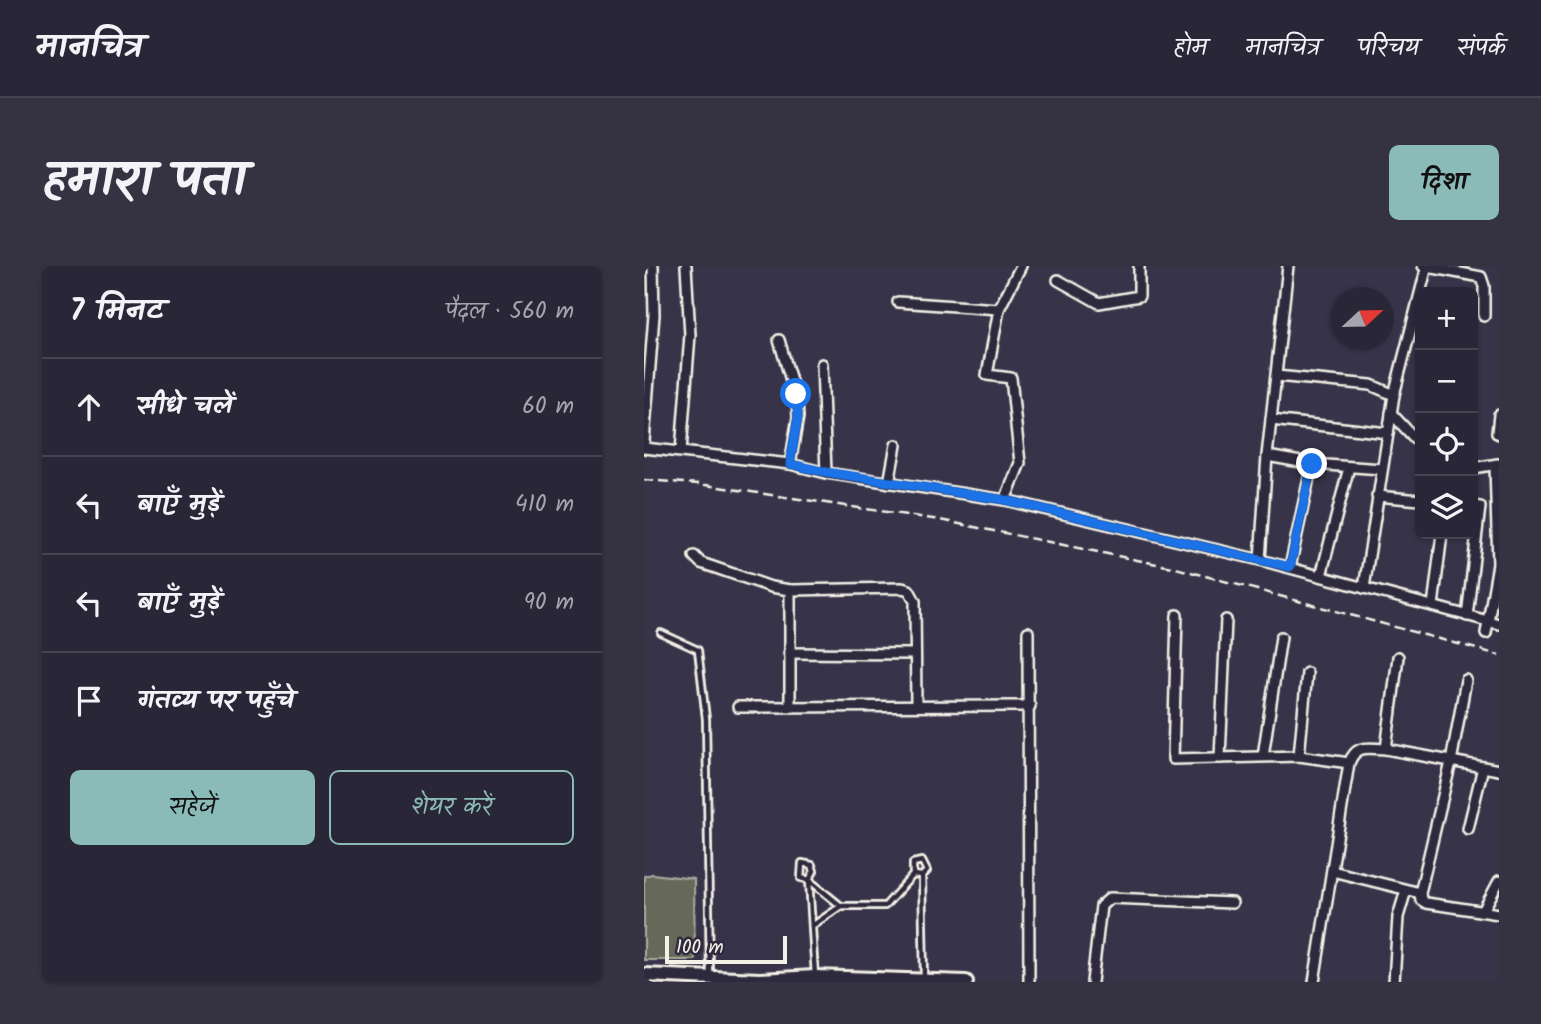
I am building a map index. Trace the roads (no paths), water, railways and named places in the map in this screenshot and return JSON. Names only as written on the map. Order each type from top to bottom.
[{"type":"main road","points":[[644,975],[760,980],[815,977],[966,982]]},
{"type":"street","points":[[644,442],[654,315],[648,296],[653,266]]},
{"type":"street","points":[[681,451],[690,335],[686,266]]},
{"type":"street","points":[[1005,500],[1020,463],[1011,378],[987,375],[999,309],[1021,266]]},
{"type":"street","points":[[1058,280],[1099,303],[1139,296],[1139,266]]},
{"type":"street","points":[[1260,560],[1267,456],[1288,266]]},
{"type":"street","points":[[1364,588],[1394,395],[1426,266],[1481,277],[1484,286],[1484,316]]},
{"type":"street","points":[[898,302],[999,309]]},
{"type":"street","points":[[779,340],[797,401],[798,417],[790,464]]},
{"type":"street","points":[[822,363],[826,472]]},
{"type":"street","points":[[1276,376],[1371,385],[1394,395]]},
{"type":"street","points":[[1391,412],[1415,438]]},
{"type":"street","points":[[1499,415],[1499,434]]},
{"type":"street","points":[[1271,420],[1388,433]]},
{"type":"street","points":[[889,483],[895,445]]},
{"type":"street","points":[[644,448],[790,464],[889,483],[1005,500],[1290,567],[1494,623]]},
{"type":"street","points":[[1267,456],[1312,464],[1382,469]]},
{"type":"street","points":[[1290,567],[1312,464]]},
{"type":"street","points":[[1478,467],[1497,465],[1498,564],[1494,623],[1486,633]]},
{"type":"street","points":[[1321,576],[1349,467]]},
{"type":"street","points":[[1377,496],[1415,500]]},
{"type":"street","points":[[1478,507],[1478,524]]},
{"type":"street","points":[[1433,606],[1441,539]]},
{"type":"street","points":[[1467,616],[1476,539]]},
{"type":"street","points":[[694,556],[701,563],[771,587],[790,590],[909,590],[915,601],[916,706]]},
{"type":"street","points":[[790,590],[790,706]]},
{"type":"street","points":[[1177,615],[1173,759],[1299,756],[1349,762]]},
{"type":"street","points":[[1220,758],[1226,620]]},
{"type":"street","points":[[1028,632],[1029,982]]},
{"type":"street","points":[[1263,756],[1281,637]]},
{"type":"street","points":[[789,653],[915,654]]},
{"type":"street","points":[[1386,749],[1398,657]]},
{"type":"street","points":[[1299,756],[1307,673]]},
{"type":"street","points":[[1466,680],[1451,762],[1420,900],[1499,914]]},
{"type":"street","points":[[738,707],[1030,706]]},
{"type":"street","points":[[1314,982],[1352,755],[1360,748],[1386,749],[1499,771]]},
{"type":"street","points":[[1468,829],[1483,767]]},
{"type":"street","points":[[1332,871],[1420,893]]},
{"type":"street","points":[[1483,911],[1499,881]]},
{"type":"street","points":[[1394,982],[1398,917],[1406,890]]},
{"type":"street","points":[[1093,982],[1101,906],[1110,898],[1232,903]]},
{"type":"lane","points":[[661,633],[698,650],[706,719],[710,976]]},
{"type":"lane","points":[[811,927],[841,906],[885,906],[913,875],[913,863],[922,861],[928,871],[922,876],[913,875]]},
{"type":"lane","points":[[922,876],[924,980]]},
{"type":"lane","points":[[815,977],[809,880],[841,906]]},
{"type":"railway","points":[[644,480],[698,484],[940,520],[1172,567],[1499,655]]}]
